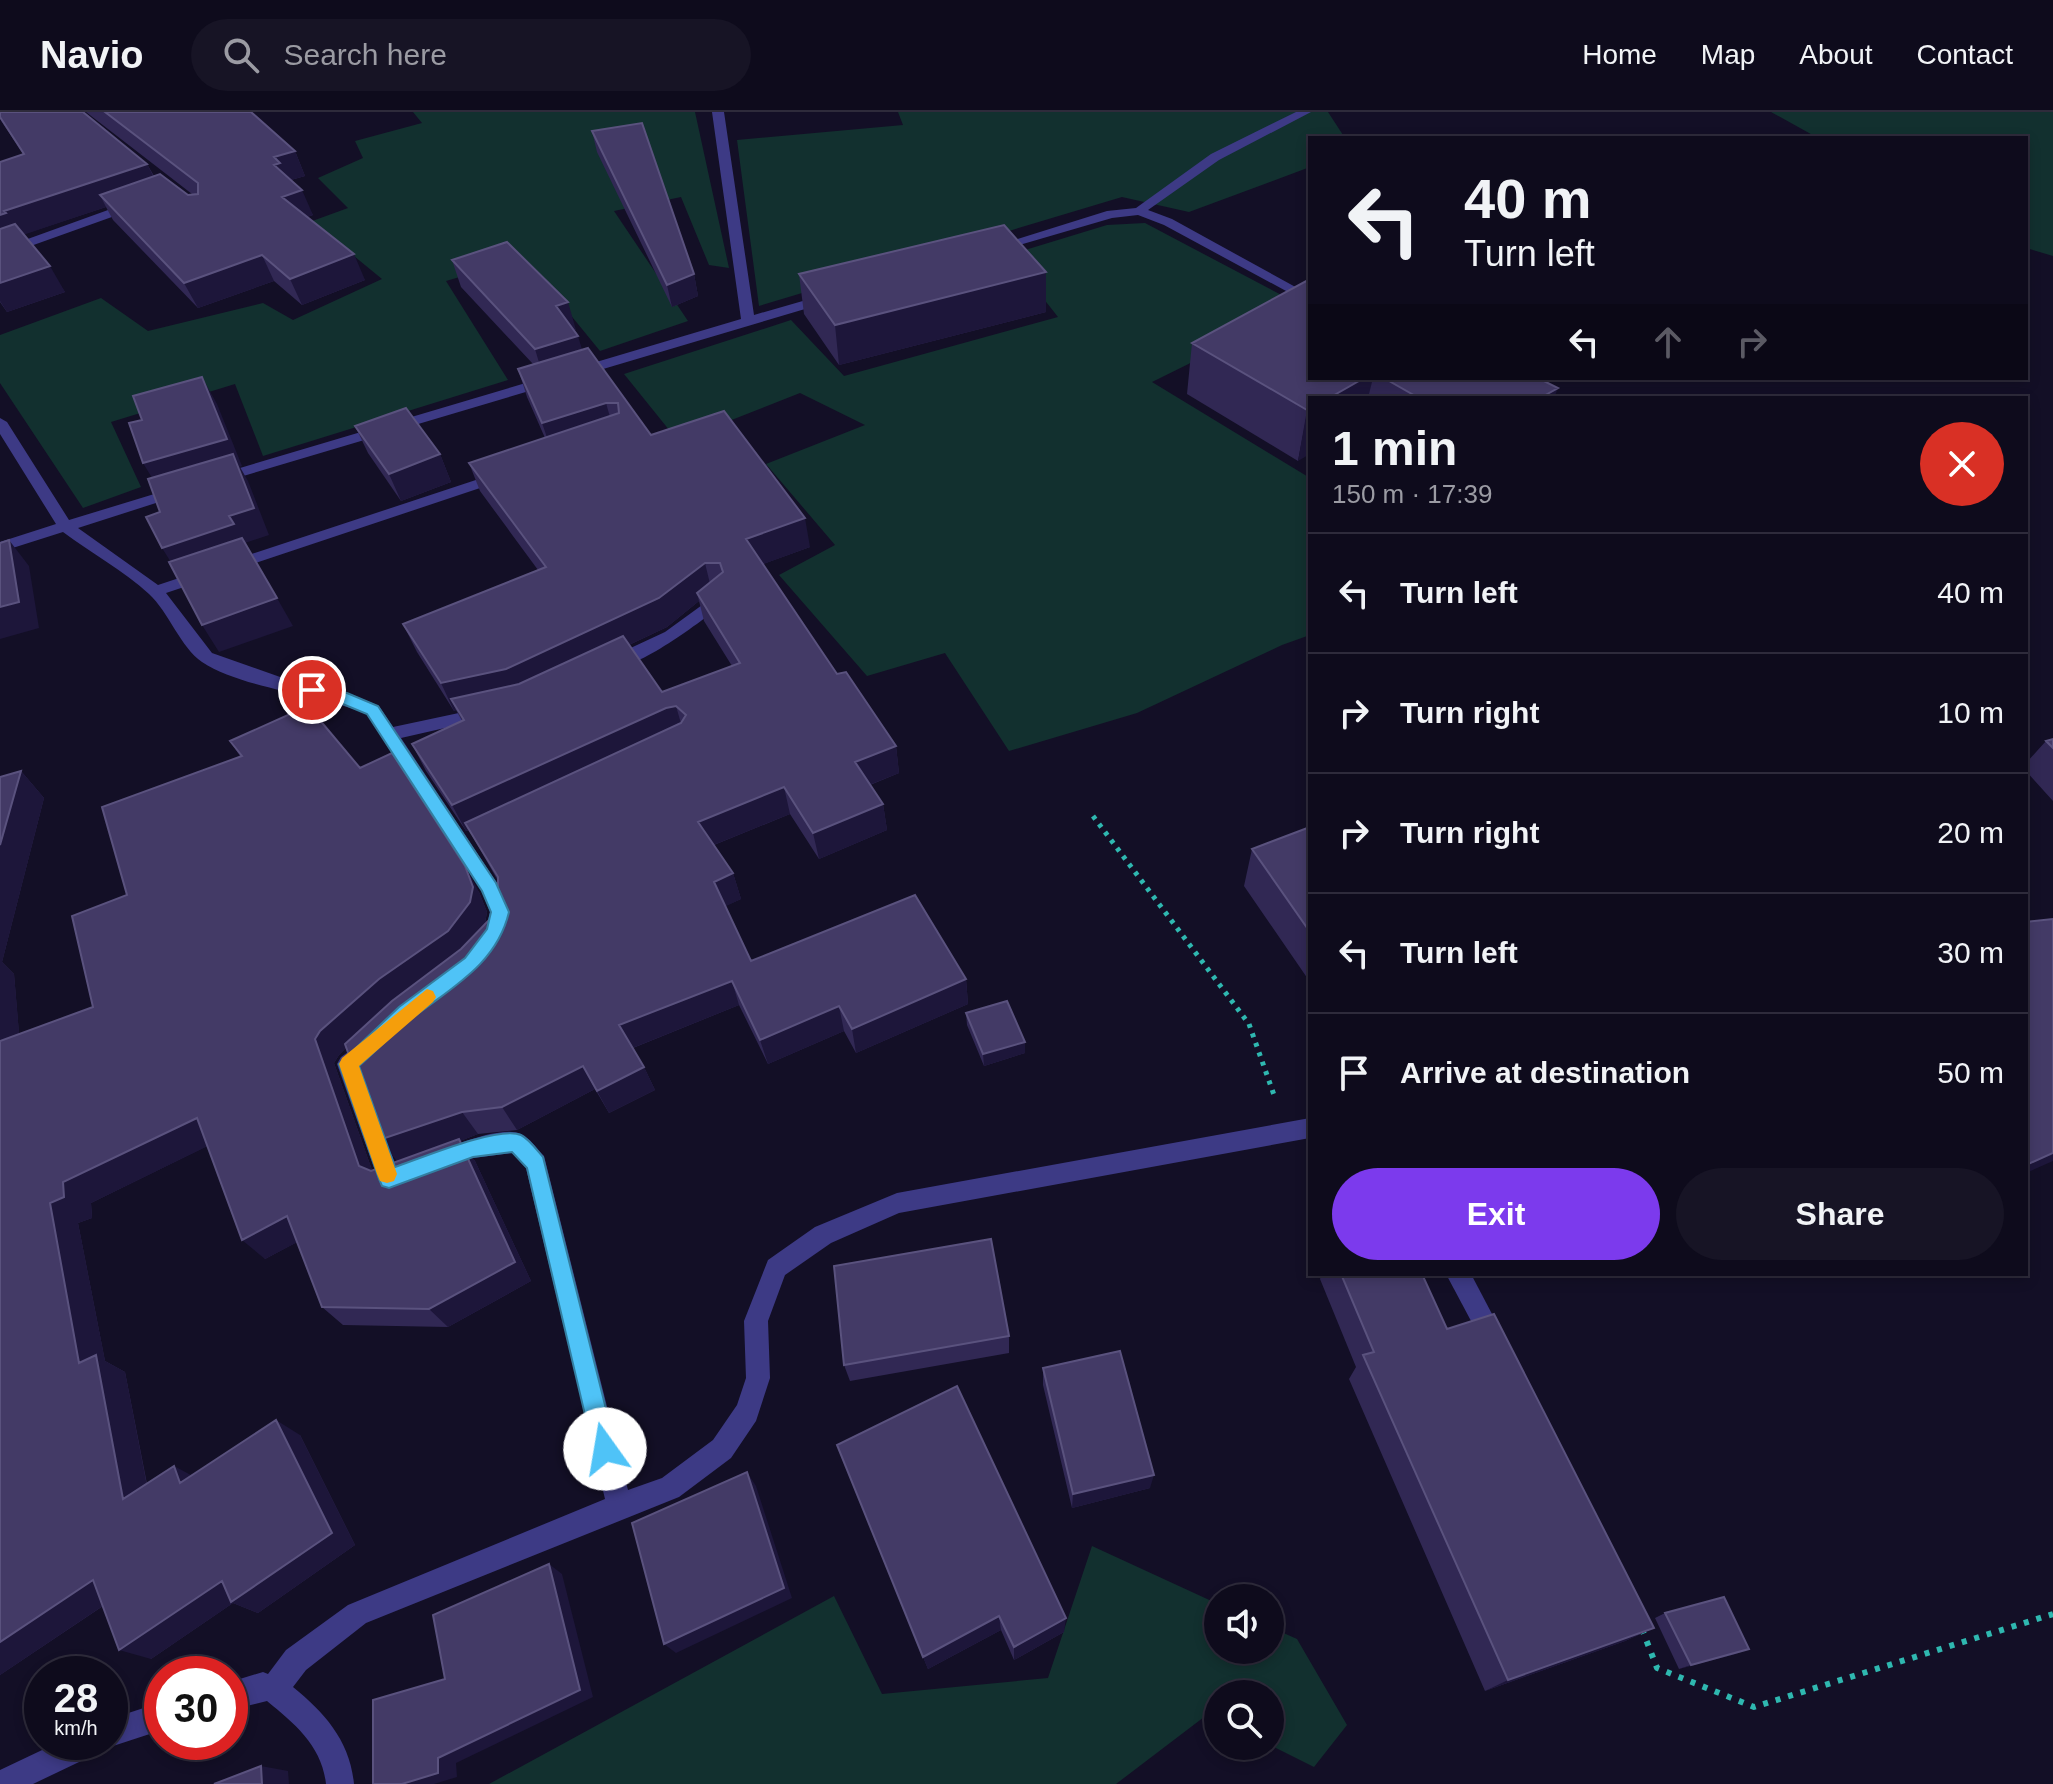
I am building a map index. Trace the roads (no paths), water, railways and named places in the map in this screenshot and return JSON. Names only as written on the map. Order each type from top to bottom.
[{"type":"street","points":[[718,112],[748,322]]},
{"type":"street","points":[[1139,211],[1215,157],[1305,112]]},
{"type":"street","points":[[0,253],[146,201]]},
{"type":"street","points":[[975,254],[1111,214],[1139,211],[1168,222],[1308,299]]},
{"type":"street","points":[[0,547],[838,295]]},
{"type":"street","points":[[0,422],[65,526],[156,591],[206,657],[282,684],[342,697],[373,710],[469,842],[500,912],[496,931],[488,942]]},
{"type":"street","points":[[156,591],[514,472]]},
{"type":"street","points":[[592,673],[671,636],[720,598]]},
{"type":"street","points":[[389,734],[508,709]]},
{"type":"street","points":[[384,1033],[348,1064],[389,1179],[473,1148],[516,1142],[536,1163],[619,1506]]},
{"type":"street","points":[[274,1689],[296,1660],[357,1614],[670,1488],[722,1449],[747,1412],[758,1378],[756,1321],[776,1268],[823,1235],[897,1203],[1308,1129]]},
{"type":"street","points":[[1459,1276],[1503,1356]]},
{"type":"street","points":[[248,1691],[263,1686],[274,1689],[313,1721],[338,1764],[340,1784]]},
{"type":"street","points":[[2,1784],[52,1760]]}]
